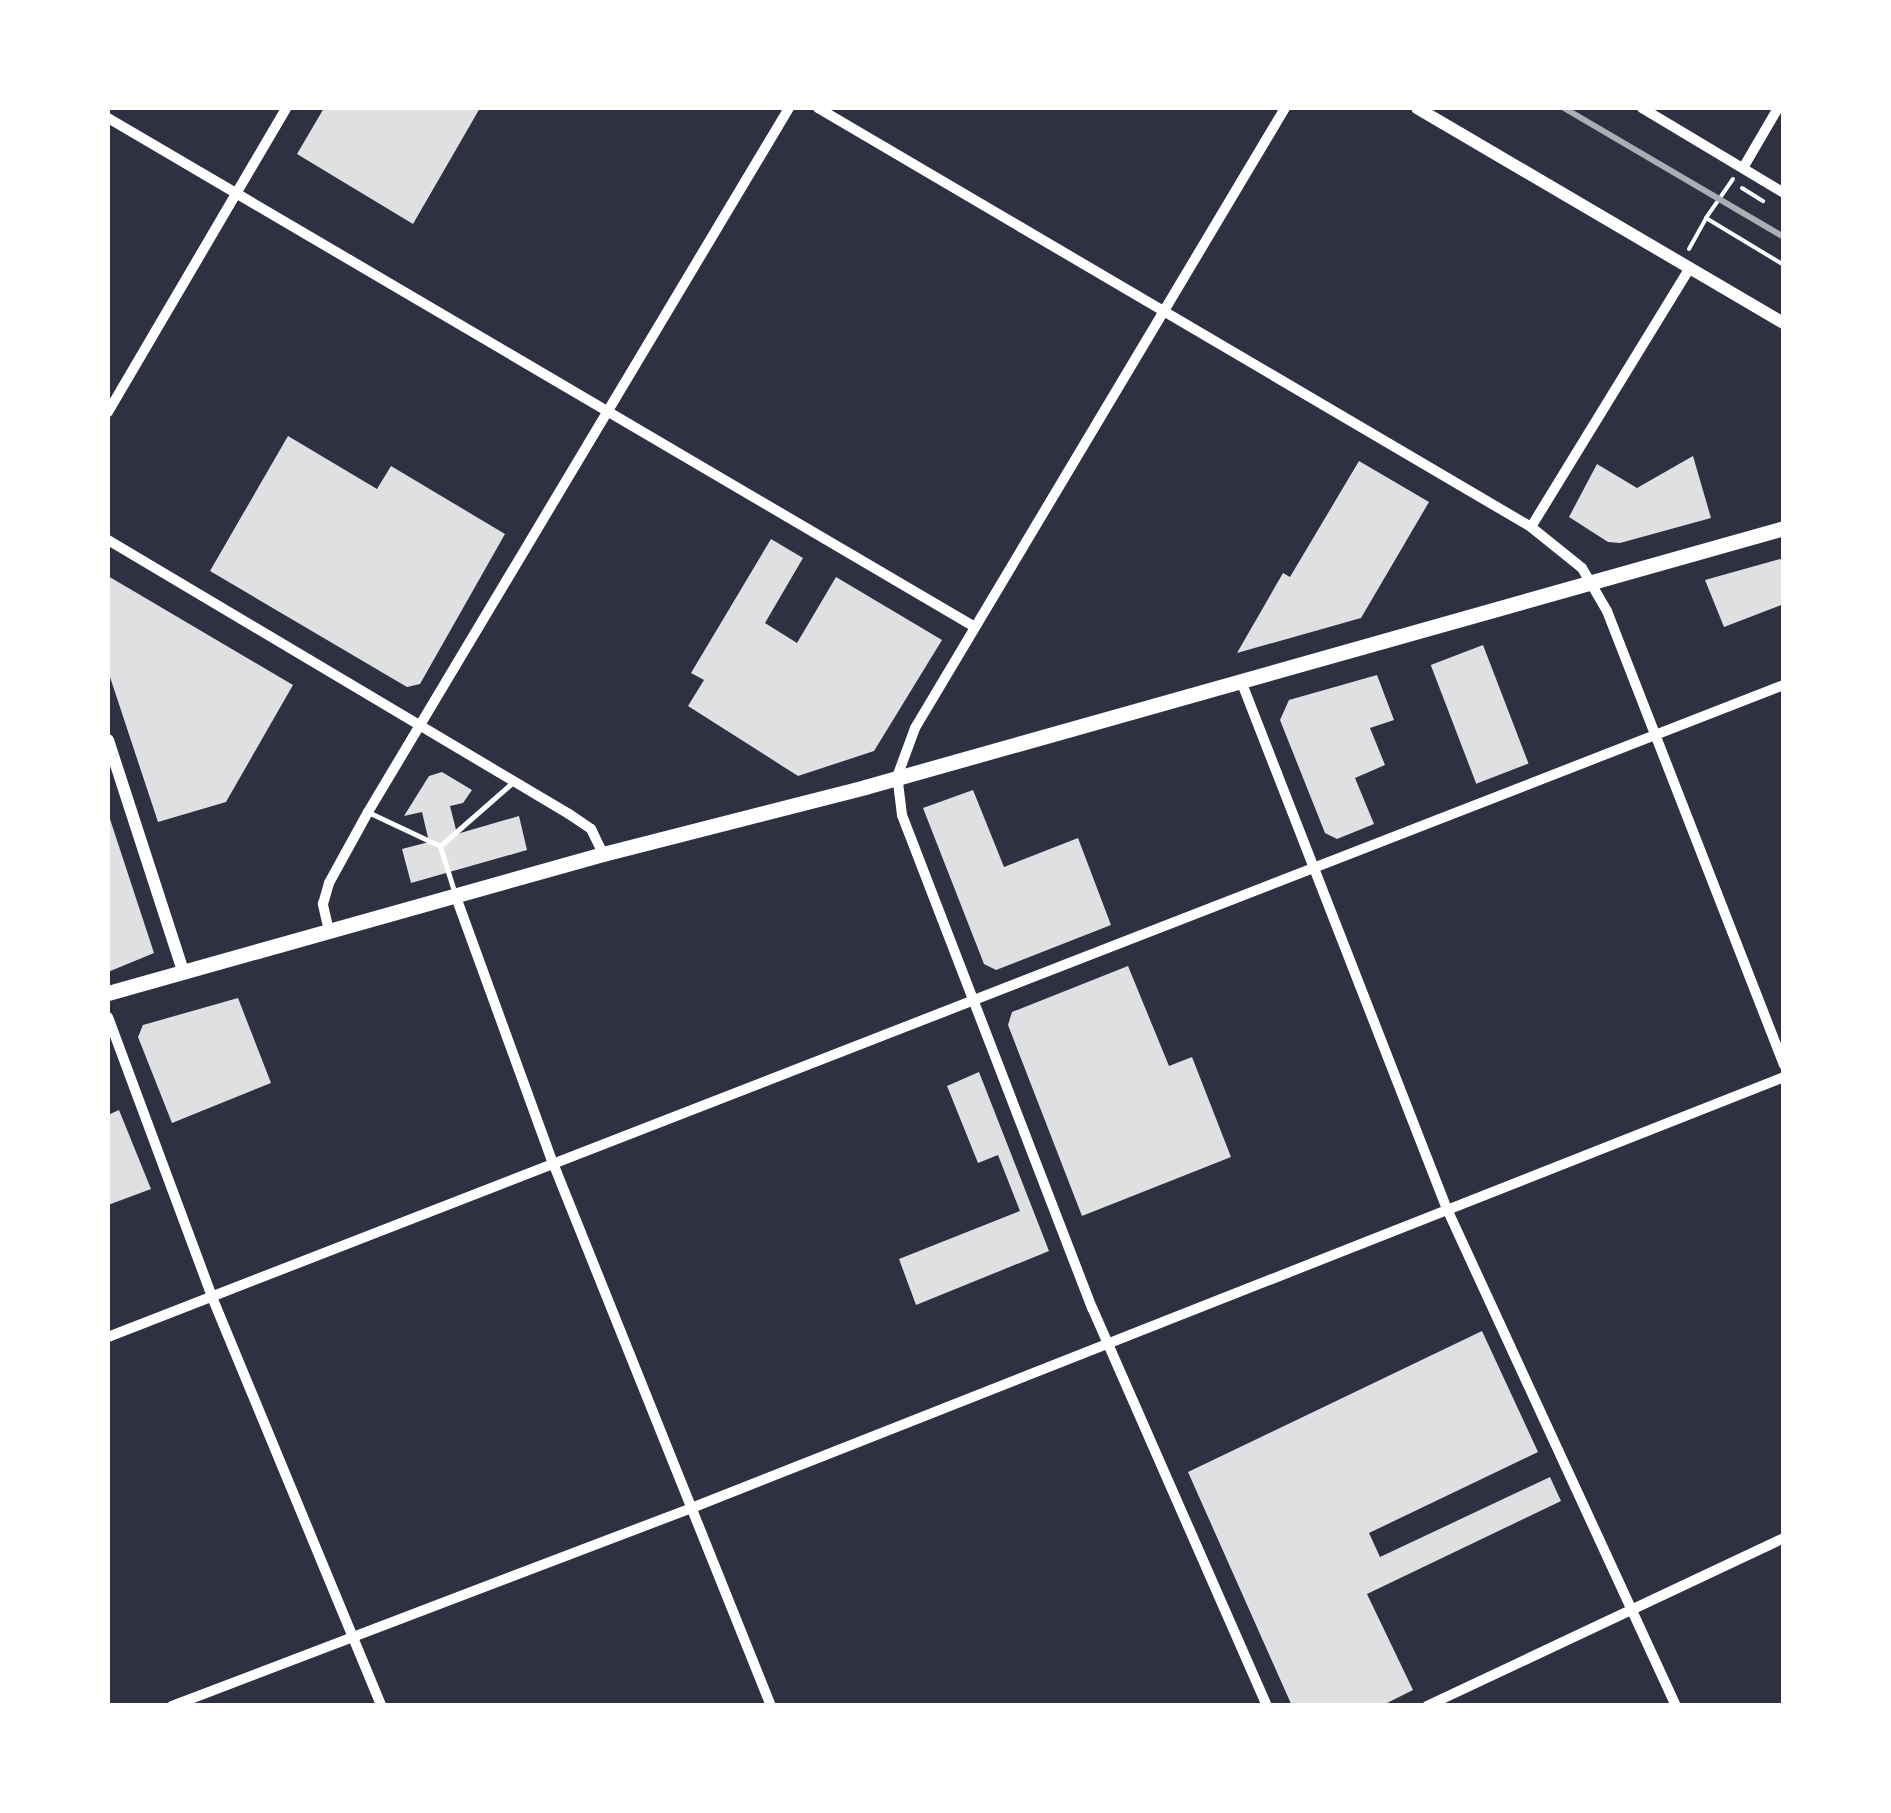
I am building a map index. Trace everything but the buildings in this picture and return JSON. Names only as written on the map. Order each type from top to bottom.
[{"type":"main road","points":[[108,993],[1784,528]]},
{"type":"street","points":[[108,412],[286,108]]},
{"type":"street","points":[[329,932],[323,904],[329,883],[368,812],[788,108]]},
{"type":"street","points":[[818,108],[1531,527],[1564,551],[1594,582],[1784,1065]]},
{"type":"street","points":[[1268,1706],[1108,1344],[971,1001],[902,815],[897,777],[906,744],[1285,108]]},
{"type":"street","points":[[1416,108],[1784,323]]},
{"type":"street","points":[[1642,108],[1784,193]]},
{"type":"street","points":[[1743,168],[1778,108]]},
{"type":"street","points":[[108,118],[975,627]]},
{"type":"street","points":[[1531,527],[1686,264]]},
{"type":"street","points":[[108,540],[590,829],[604,854]]},
{"type":"street","points":[[1241,680],[1446,1209],[1676,1706]]},
{"type":"street","points":[[108,1337],[1784,685]]},
{"type":"street","points":[[108,740],[183,971]]},
{"type":"street","points":[[456,896],[553,1163],[771,1706]]},
{"type":"street","points":[[108,1017],[212,1297],[381,1706]]},
{"type":"street","points":[[172,1706],[350,1634],[689,1509],[1784,1077]]},
{"type":"street","points":[[1427,1706],[1784,1538]]},
{"type":"lane","points":[[440,846],[512,783]]},
{"type":"lane","points":[[368,812],[440,846],[456,896]]},
{"type":"path","points":[[1686,264],[1724,186],[1743,168]]},
{"type":"path","points":[[1706,218],[1784,265]]},
{"type":"railway","points":[[1564,108],[1784,237]]}]
